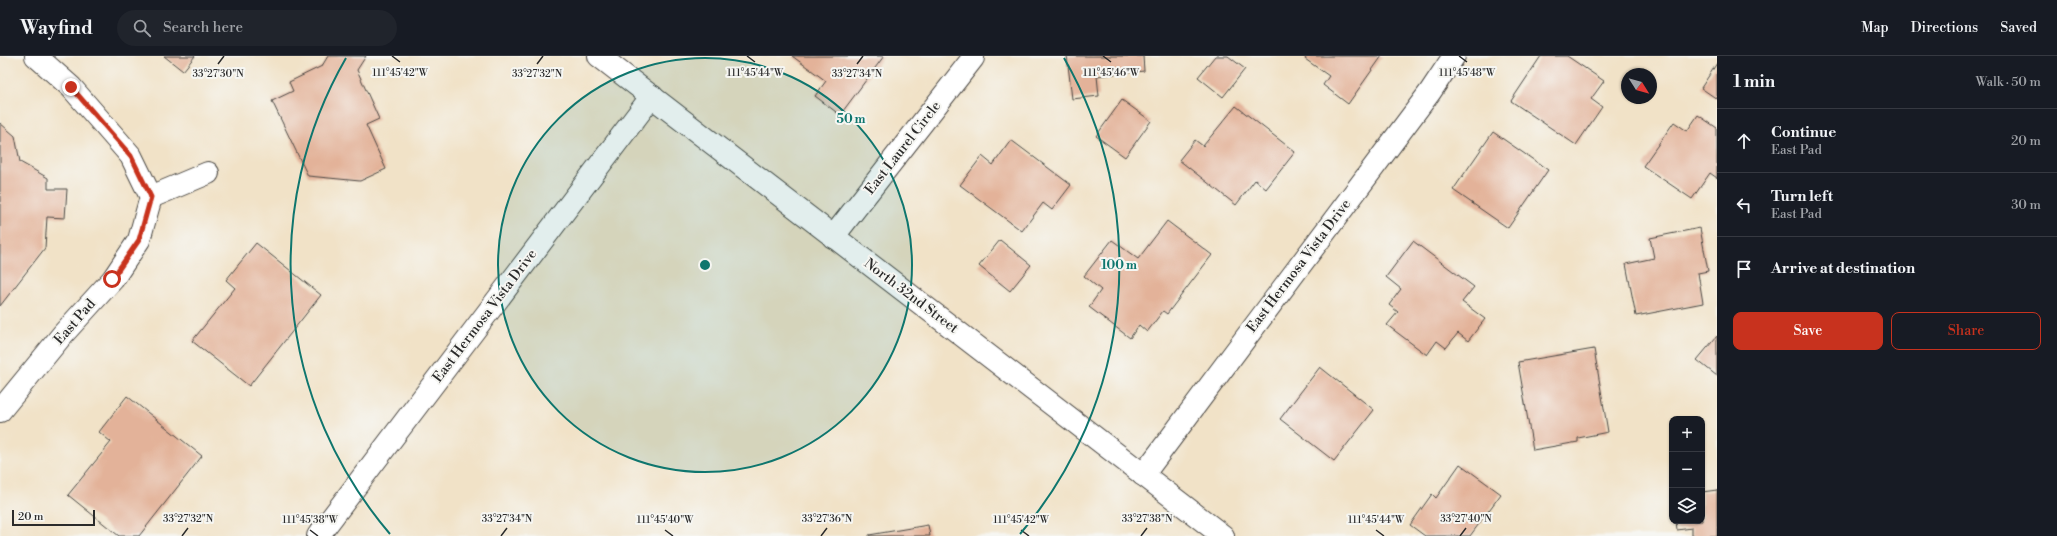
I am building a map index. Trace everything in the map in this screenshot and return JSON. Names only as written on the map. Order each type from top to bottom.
[{"type":"street","points":[[36,56],[71,87],[131,156],[151,197],[208,173]]},
{"type":"street","name":"North 32nd Street","points":[[600,56],[1223,536]]},
{"type":"street","name":"East Hermosa Vista Drive","points":[[1143,475],[1430,92],[1454,56]]},
{"type":"street","name":"East Laurel Circle","points":[[833,237],[973,58]]},
{"type":"street","name":"East Hermosa Vista Drive","points":[[318,536],[652,96]]},
{"type":"street","name":"East Pad","points":[[0,411],[63,334],[112,279],[139,240],[151,197]]},
{"type":"building","points":[[164,56],[195,56],[183,71]]},
{"type":"building","points":[[328,56],[366,56],[357,70],[379,119],[366,125],[386,169],[360,181],[308,176],[272,101],[293,91],[289,82],[322,66]]},
{"type":"building","points":[[792,56],[884,56],[840,115],[815,96],[826,81]]},
{"type":"building","points":[[1067,56],[1143,56],[1144,71],[1097,76],[1099,96],[1072,99]]},
{"type":"building","points":[[1215,56],[1228,56],[1245,69],[1223,97],[1198,77]]},
{"type":"building","points":[[1307,56],[1382,56],[1348,104],[1323,85],[1329,76],[1305,59]]},
{"type":"building","points":[[1541,56],[1567,56],[1604,81],[1591,99],[1602,107],[1576,145],[1511,101]]},
{"type":"building","points":[[1717,63],[1717,99],[1701,88]]},
{"type":"building","points":[[1122,100],[1151,121],[1125,157],[1096,136]]},
{"type":"building","points":[[1236,106],[1295,152],[1266,189],[1255,180],[1236,205],[1179,160],[1195,140],[1203,146]]},
{"type":"building","points":[[1698,115],[1717,128],[1717,178],[1710,173],[1692,199],[1643,166],[1674,122],[1687,131]]},
{"type":"building","points":[[0,123],[15,136],[20,162],[48,178],[48,189],[67,189],[65,218],[47,217],[45,248],[0,306]]},
{"type":"building","points":[[1493,132],[1548,170],[1508,228],[1453,190]]},
{"type":"building","points":[[1011,140],[1071,185],[1052,210],[1043,203],[1022,231],[960,185],[982,156],[993,165]]},
{"type":"building","points":[[1167,221],[1212,255],[1167,314],[1163,311],[1147,332],[1139,325],[1130,338],[1089,307],[1101,290],[1084,276],[1112,240],[1138,259]]},
{"type":"building","points":[[1700,228],[1708,271],[1698,273],[1703,303],[1636,316],[1626,264],[1654,258],[1650,238]]},
{"type":"building","points":[[1000,240],[1031,265],[1010,291],[979,266]]},
{"type":"building","points":[[1413,241],[1474,287],[1462,302],[1485,319],[1468,341],[1458,333],[1446,348],[1437,341],[1427,355],[1387,325],[1398,312],[1389,305],[1401,289],[1386,277]]},
{"type":"building","points":[[256,243],[321,295],[249,386],[192,341],[235,288],[226,280]]},
{"type":"building","points":[[1717,336],[1717,376],[1697,360]]},
{"type":"building","points":[[1594,349],[1608,432],[1578,438],[1578,442],[1533,450],[1518,362]]},
{"type":"building","points":[[1320,367],[1374,410],[1334,461],[1280,419]]},
{"type":"building","points":[[127,396],[202,456],[139,536],[119,536],[68,495],[111,442],[99,432]]},
{"type":"building","points":[[1460,464],[1501,494],[1470,536],[1425,536],[1410,525],[1432,494],[1436,498]]},
{"type":"building","points":[[1717,490],[1717,536],[1692,536],[1692,528],[1677,530],[1676,524],[1705,524],[1705,492]]},
{"type":"building","points":[[928,525],[930,536],[869,536],[869,535]]},
{"type":"route","points":[[71,87],[131,156],[151,197],[139,240],[112,279]]}]
